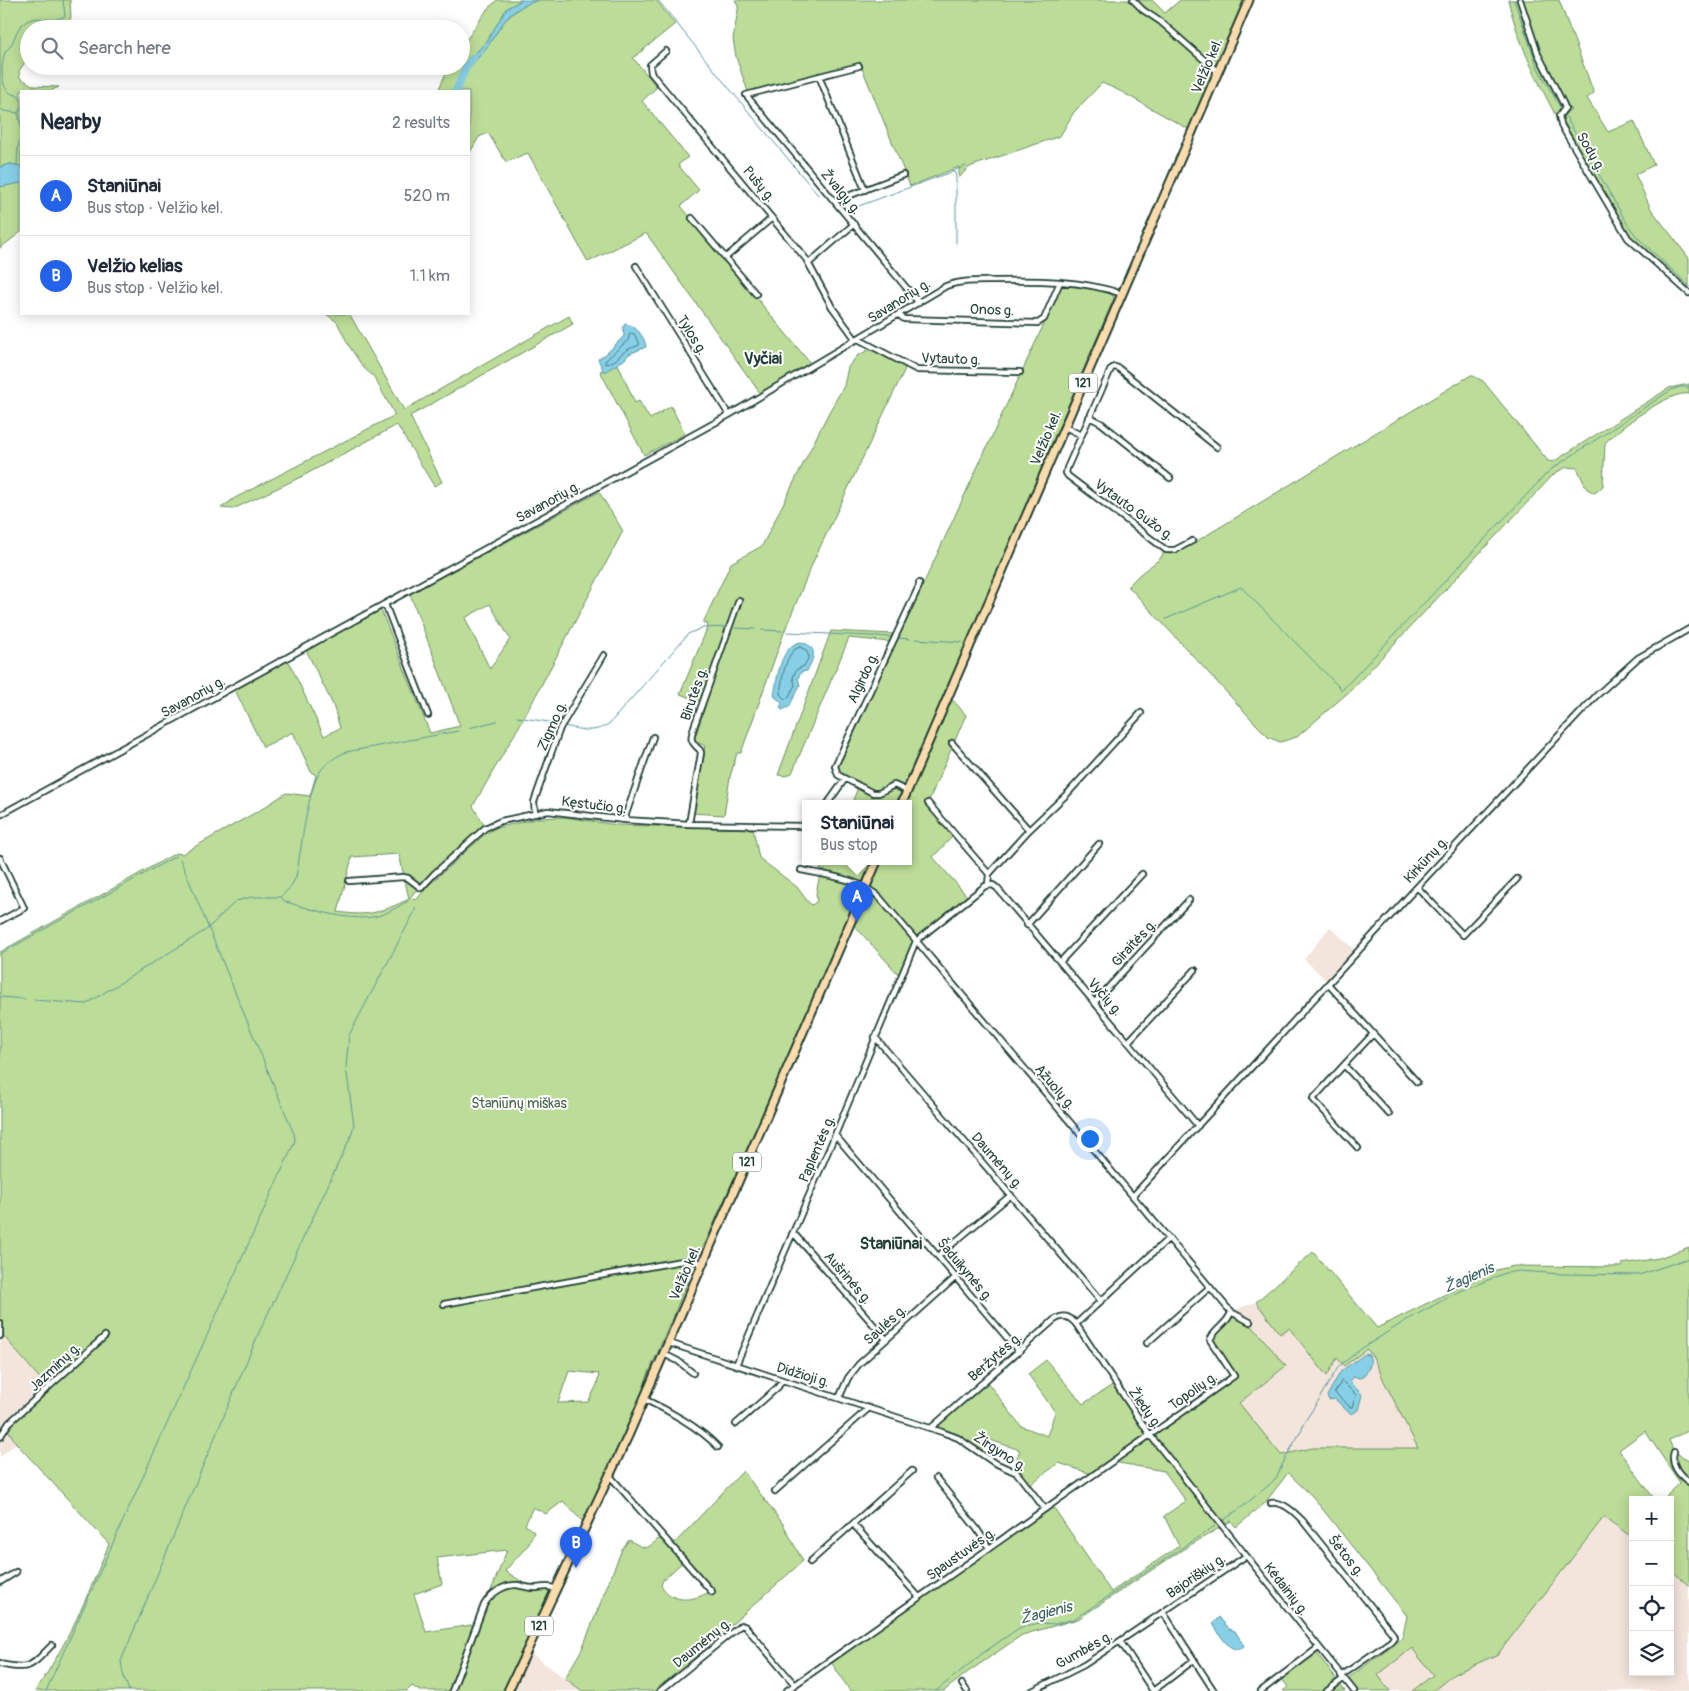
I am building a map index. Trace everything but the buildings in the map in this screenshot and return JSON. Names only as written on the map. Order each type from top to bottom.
[{"type":"main road","name":"Velžio kel.","points":[[903,800],[1249,0]]},
{"type":"main road","name":"Velžio kel.","points":[[508,1691],[610,1476],[875,865]]},
{"type":"street","points":[[1133,0],[1218,72]]},
{"type":"street","name":"Sodų g.","points":[[1520,0],[1538,54],[1564,105],[1559,116],[1561,125],[1628,238],[1689,294]]},
{"type":"street","name":"Pušų g.","points":[[666,51],[650,65],[651,73],[809,263],[832,307],[857,340]]},
{"type":"street","points":[[859,66],[819,76],[865,190]]},
{"type":"street","name":"Žvalgų g.","points":[[819,76],[746,95],[919,303]]},
{"type":"street","points":[[835,201],[903,176]]},
{"type":"street","points":[[692,218],[756,294]]},
{"type":"street","points":[[725,258],[772,218]]},
{"type":"street","points":[[809,263],[854,224]]},
{"type":"street","name":"Tylos g.","points":[[636,266],[729,416]]},
{"type":"street","name":"Savanorių g.","points":[[0,815],[729,416],[946,286],[957,282],[1038,280],[1108,290],[1122,294]]},
{"type":"street","name":"Onos g.","points":[[899,315],[904,319],[1038,323],[1044,319],[1060,282]]},
{"type":"street","name":"Vytauto g.","points":[[857,340],[917,370],[1020,372]]},
{"type":"street","points":[[1065,427],[1081,435],[1111,369],[1116,367],[1217,447]]},
{"type":"street","points":[[1089,417],[1101,423],[1170,478]]},
{"type":"street","name":"Vytauto Gužo g.","points":[[1081,435],[1066,473],[1166,550],[1175,550],[1192,541]]},
{"type":"street","name":"Algirdo g.","points":[[845,779],[836,773],[836,762],[919,583]]},
{"type":"street","name":"Birutės g.","points":[[689,824],[701,754],[691,738],[694,724],[740,600]]},
{"type":"street","points":[[385,604],[428,715]]},
{"type":"street","name":"Kirkūnų g.","points":[[1198,1126],[1549,744],[1619,674],[1638,658],[1689,629]]},
{"type":"street","name":"Zigmo g.","points":[[535,813],[534,802],[560,728],[604,654]]},
{"type":"street","points":[[916,941],[980,888],[988,884],[989,874],[1141,714]]},
{"type":"street","points":[[625,820],[652,737]]},
{"type":"street","points":[[952,743],[1029,830]]},
{"type":"street","points":[[830,800],[845,779],[875,793],[882,792],[894,785],[907,791]]},
{"type":"street","points":[[928,803],[989,874]]},
{"type":"street","name":"Kęstučio g.","points":[[350,881],[403,877],[408,878],[421,888],[441,867],[485,828],[501,821],[548,811],[625,820],[689,824],[802,826]]},
{"type":"street","points":[[1028,924],[1099,844]]},
{"type":"street","points":[[0,858],[24,908],[0,921]]},
{"type":"street","name":"Ąžuolų g.","points":[[801,870],[853,881],[880,898],[1231,1312],[1250,1322]]},
{"type":"street","points":[[1060,962],[1142,874]]},
{"type":"street","points":[[1416,887],[1463,935],[1517,879]]},
{"type":"street","name":"Vyčių g.","points":[[988,884],[997,888],[1198,1126]]},
{"type":"street","name":"Giraitės g.","points":[[1095,1002],[1189,900]]},
{"type":"street","name":"Paplentės g.","points":[[736,1365],[916,941]]},
{"type":"street","points":[[1128,1042],[1195,970]]},
{"type":"street","points":[[1328,984],[1417,1082]]},
{"type":"street","points":[[1358,1148],[1313,1099],[1373,1034]]},
{"type":"street","name":"Daumėnų g.","points":[[875,1037],[1101,1301]]},
{"type":"street","points":[[1344,1065],[1389,1114]]},
{"type":"street","points":[[1133,1196],[1198,1126]]},
{"type":"street","name":"Šaduikynės g.","points":[[835,1135],[1019,1352]]},
{"type":"street","points":[[938,1256],[1011,1195]]},
{"type":"street","name":"Aušrinės g.","points":[[792,1234],[886,1339]]},
{"type":"street","points":[[1076,1324],[1169,1238]]},
{"type":"street","points":[[444,1304],[676,1262],[691,1260],[703,1264]]},
{"type":"street","name":"Saulės g.","points":[[839,1398],[842,1388],[853,1371],[956,1277]]},
{"type":"street","points":[[1146,1343],[1210,1287]]},
{"type":"street","name":"Topolių g.","points":[[1150,1435],[1234,1376],[1210,1340],[1230,1318],[1231,1312]]},
{"type":"street","name":"Beržytės g.","points":[[931,1428],[1057,1318],[1068,1316],[1076,1324]]},
{"type":"street","points":[[0,1323],[0,1336]]},
{"type":"street","name":"Žiedų g.","points":[[1076,1324],[1150,1435],[1200,1501]]},
{"type":"street","name":"Jazminų g.","points":[[0,1437],[9,1423],[105,1336]]},
{"type":"street","name":"Didžioji g.","points":[[669,1343],[931,1428]]},
{"type":"street","points":[[664,1354],[678,1360],[693,1373]]},
{"type":"street","points":[[736,1424],[778,1388],[782,1380]]},
{"type":"street","points":[[644,1399],[695,1428],[718,1447]]},
{"type":"street","points":[[775,1491],[869,1408]]},
{"type":"street","name":"Žirgyno g.","points":[[931,1428],[958,1438],[993,1462],[1017,1474],[1045,1509]]},
{"type":"street","name":"Spaustuvės g.","points":[[786,1691],[1150,1435]]},
{"type":"street","points":[[1674,1452],[1673,1463],[1680,1474],[1689,1482]]},
{"type":"street","points":[[810,1562],[912,1471]]},
{"type":"street","points":[[610,1476],[712,1592]]},
{"type":"street","points":[[936,1478],[977,1529],[989,1548]]},
{"type":"street","name":"Kėdainių g.","points":[[1200,1501],[1354,1691]]},
{"type":"street","name":"Šėtos g.","points":[[1271,1503],[1275,1502],[1285,1506],[1302,1520],[1393,1634],[1394,1637],[1342,1677]]},
{"type":"street","points":[[853,1524],[918,1597]]},
{"type":"street","name":"Bajoriškių g.","points":[[1214,1691],[1162,1612],[1246,1556]]},
{"type":"street","points":[[0,1582],[16,1572]]},
{"type":"street","points":[[452,1691],[484,1605],[489,1597],[504,1588],[515,1585],[528,1588],[548,1586],[556,1589]]},
{"type":"street","points":[[1120,1641],[1162,1612]]},
{"type":"street","name":"Daumėnų g.","points":[[660,1691],[741,1625],[746,1627],[795,1685]]},
{"type":"street","name":"Gumbės g.","points":[[1032,1691],[1084,1665],[1120,1641],[1153,1691]]},
{"type":"street","points":[[0,1664],[18,1668],[29,1666],[52,1645]]},
{"type":"street","points":[[1261,1691],[1318,1648]]},
{"type":"street","points":[[1153,1691],[1194,1660]]},
{"type":"street","points":[[1327,1691],[1342,1677]]},
{"type":"street","points":[[962,1684],[967,1691]]},
{"type":"shaded area","points":[[1330,927],[1357,952],[1329,983],[1304,959]]},
{"type":"shaded area","points":[[1256,1302],[1280,1334],[1288,1328],[1327,1376],[1338,1358],[1344,1366],[1367,1349],[1373,1357],[1418,1448],[1312,1448],[1281,1455],[1239,1403],[1286,1367],[1247,1323],[1232,1311]],"holes":[[[1371,1357],[1369,1368],[1357,1379],[1353,1377],[1350,1380],[1351,1384],[1362,1395],[1356,1412],[1347,1411],[1335,1399],[1328,1400]]]},
{"type":"shaded area","points":[[0,1323],[1,1333],[48,1388],[6,1426],[16,1443],[0,1457]]},
{"type":"shaded area","points":[[1604,1517],[1629,1535],[1629,1676],[1674,1676],[1674,1573],[1689,1586],[1689,1691],[1433,1691],[1454,1674],[1498,1654]]},
{"type":"shaded area","points":[[1412,1648],[1433,1675],[1412,1691],[1390,1691],[1378,1675]]},
{"type":"shaded area","points":[[529,1652],[582,1691],[508,1691]]},
{"type":"green space","points":[[0,0],[70,0],[71,18],[69,20],[20,20],[20,78],[34,86],[59,87],[52,90],[20,90],[20,166],[10,164],[0,167]]},
{"type":"green space","points":[[497,0],[522,0],[507,8],[487,41],[470,59],[470,35],[486,11]]},
{"type":"green space","points":[[539,0],[656,0],[675,24],[633,58],[657,87],[642,101],[688,157],[678,165],[699,190],[681,206],[810,363],[760,393],[646,233],[588,262],[528,153],[506,162],[488,133],[479,137],[470,152],[470,90],[438,90],[445,75],[470,75],[470,65],[486,48],[505,20],[523,5]]},
{"type":"green space","points":[[735,0],[1152,0],[1165,13],[1180,0],[1245,0],[1190,130],[1102,83],[1074,112],[1060,136],[972,166],[959,178],[959,167],[910,186],[860,63],[748,92],[736,57],[733,39],[738,10]]},
{"type":"green space","points":[[1508,0],[1559,0],[1594,93],[1587,98],[1608,132],[1634,121],[1654,165],[1635,174],[1651,209],[1689,258],[1689,291],[1626,231],[1563,120],[1563,116],[1571,109],[1564,108],[1555,114],[1522,44]]},
{"type":"green space","points":[[20,183],[20,233],[0,248],[0,187]]},
{"type":"green space","points":[[1062,285],[1111,292],[1114,298],[945,694],[897,800],[853,800],[860,782],[845,775],[838,768]]},
{"type":"green space","points":[[327,315],[350,315],[404,410],[569,316],[573,324],[410,416],[442,482],[434,486],[397,425],[301,477],[233,509],[221,508],[235,498],[395,415],[374,377],[363,367],[349,346],[337,322]]},
{"type":"green space","points":[[872,348],[905,366],[904,371],[813,562],[785,630],[741,753],[737,753],[730,777],[724,815],[692,813],[705,746],[694,740],[706,704],[680,694],[706,631],[708,624],[703,623],[731,563],[762,546],[844,386],[848,367],[857,356]]},
{"type":"green space","points":[[618,364],[635,403],[639,401],[650,419],[671,406],[685,434],[644,455],[600,371]]},
{"type":"green space","points":[[1471,375],[1483,381],[1548,461],[1553,462],[1669,388],[1689,384],[1689,394],[1681,394],[1670,398],[1645,411],[1621,428],[1605,443],[1603,486],[1595,493],[1587,489],[1577,468],[1567,467],[1555,473],[1351,690],[1297,737],[1280,742],[1268,737],[1128,586],[1160,559],[1164,552],[1169,554],[1179,552]]},
{"type":"green space","name":"Staniūnų miškas","points":[[599,492],[623,531],[525,716],[473,806],[484,825],[426,877],[410,898],[416,900],[431,883],[485,834],[496,828],[539,818],[564,817],[617,825],[753,829],[759,858],[797,887],[812,905],[817,901],[816,893],[822,865],[869,865],[811,1004],[699,1257],[690,1257],[681,1278],[688,1281],[645,1382],[646,1395],[584,1523],[563,1501],[546,1514],[533,1507],[525,1525],[534,1532],[529,1544],[505,1571],[533,1589],[547,1587],[552,1591],[508,1691],[420,1691],[412,1686],[407,1691],[35,1691],[67,1638],[109,1544],[16,1443],[6,1426],[48,1388],[1,1333],[0,952],[176,853],[182,854],[260,810],[286,793],[310,796],[316,775],[311,772],[293,732],[263,747],[235,690],[288,660],[324,736],[340,728],[333,705],[306,650],[381,610],[430,733],[460,726],[410,594]],"holes":[[[490,604],[510,639],[490,669],[465,618]],[[399,854],[409,899],[367,914],[338,912],[352,857]],[[569,1371],[599,1374],[597,1385],[588,1402],[558,1403]],[[507,1550],[478,1624],[426,1632],[414,1594],[442,1584],[437,1558]]]},
{"type":"green space","points":[[831,631],[894,634],[890,642],[849,638],[792,773],[786,776],[778,775]]},
{"type":"green space","points":[[952,699],[966,715],[927,805],[953,836],[933,857],[967,896],[913,941],[899,975],[853,924],[879,865],[912,865],[912,800],[907,800]]},
{"type":"green space","points":[[1689,1247],[1689,1430],[1669,1440],[1674,1452],[1689,1460],[1689,1586],[1674,1573],[1674,1496],[1666,1496],[1680,1483],[1645,1431],[1619,1450],[1652,1496],[1629,1496],[1629,1535],[1604,1517],[1498,1654],[1454,1674],[1433,1691],[1412,1691],[1433,1675],[1412,1648],[1378,1675],[1390,1691],[1356,1691],[1347,1679],[1402,1638],[1407,1616],[1313,1497],[1288,1473],[1264,1504],[1236,1527],[1231,1521],[1182,1550],[1078,1619],[1022,1635],[944,1691],[850,1691],[831,1662],[1052,1505],[1111,1592],[1179,1546],[1164,1516],[1186,1501],[1164,1471],[1113,1462],[1237,1376],[1213,1339],[1215,1334],[1236,1315],[1253,1327],[1286,1366],[1239,1403],[1281,1455],[1312,1448],[1418,1448],[1373,1357],[1367,1349],[1344,1366],[1337,1358],[1327,1376],[1289,1328],[1280,1334],[1256,1302],[1313,1252],[1377,1328],[1492,1271],[1514,1266],[1622,1267],[1622,1264],[1659,1258]]},
{"type":"green space","points":[[1046,1360],[1083,1404],[1114,1384],[1150,1435],[1091,1474],[1059,1463],[1029,1485],[1013,1468],[1020,1450],[987,1439],[981,1453],[936,1427],[987,1382],[1021,1426],[1047,1436],[1055,1412],[1028,1374]]},
{"type":"green space","points":[[743,1471],[783,1524],[803,1561],[657,1691],[582,1691],[565,1678],[582,1649],[622,1549],[629,1540],[647,1547],[658,1539],[663,1540],[671,1547]],"holes":[[[686,1559],[712,1590],[699,1597],[685,1599],[671,1596],[661,1585],[663,1580]]]},
{"type":"green space","points":[[1316,1652],[1345,1691],[1283,1691],[1288,1687],[1281,1678]]},
{"type":"water","points":[[522,0],[539,0],[513,12],[485,50],[470,66],[470,59],[487,41],[507,8]]},
{"type":"water","points":[[10,164],[20,166],[20,183],[0,187],[0,167]]},
{"type":"water","points":[[625,324],[632,326],[639,332],[644,339],[646,347],[629,354],[624,360],[604,372],[598,359],[606,354],[624,336],[623,327]]},
{"type":"water","points":[[801,642],[807,644],[813,650],[812,662],[807,671],[801,672],[798,678],[800,685],[789,707],[782,710],[780,708],[782,703],[774,696],[778,672],[788,649],[794,644]]},
{"type":"water","points":[[1365,1354],[1369,1355],[1370,1358],[1370,1365],[1367,1371],[1360,1378],[1353,1377],[1350,1380],[1362,1395],[1358,1410],[1352,1414],[1335,1399],[1329,1400],[1327,1396],[1341,1371]]},
{"type":"water","points":[[1219,1617],[1229,1629],[1235,1631],[1244,1647],[1235,1649],[1226,1643],[1213,1624]]},
{"type":"waterway","points":[[29,20],[39,18],[54,19],[65,16],[63,0]]},
{"type":"waterway","points":[[658,0],[819,196]]},
{"type":"waterway","points":[[1514,0],[1538,68],[1560,107]]},
{"type":"waterway","points":[[20,27],[11,45],[5,52],[2,72],[4,85],[7,90],[20,99]]},
{"type":"waterway","points":[[470,62],[473,58]]},
{"type":"waterway","points":[[456,90],[463,75]]},
{"type":"waterway","points":[[0,108],[4,111],[18,113]]},
{"type":"waterway","points":[[20,109],[18,113],[20,122]]},
{"type":"waterway","points":[[1566,117],[1628,225],[1637,237],[1689,286]]},
{"type":"waterway","points":[[17,166],[20,138]]},
{"type":"waterway","points":[[955,170],[966,166]]},
{"type":"waterway","points":[[848,210],[954,171],[956,176],[956,243]]},
{"type":"waterway","points":[[1166,619],[1241,587],[1342,690],[1550,470],[1671,390],[1689,387]]},
{"type":"waterway","points":[[565,726],[582,730],[593,730],[610,723],[688,634],[702,628],[726,627]]},
{"type":"waterway","points":[[735,628],[755,629]]},
{"type":"waterway","points":[[762,630],[782,631]]},
{"type":"waterway","points":[[787,632],[891,637]]},
{"type":"waterway","points":[[898,638],[910,639]]},
{"type":"waterway","points":[[915,639],[962,642]]},
{"type":"waterway","points":[[517,717],[555,723]]},
{"type":"waterway","points":[[469,728],[497,721]]},
{"type":"waterway","points":[[34,1000],[86,1004],[206,930],[236,901],[252,897],[280,897],[290,888],[296,877],[312,792],[316,779],[326,764],[346,752],[458,731]]},
{"type":"waterway","points":[[0,954],[176,856]]},
{"type":"waterway","points":[[46,1691],[295,1141],[294,1134],[180,859]]},
{"type":"waterway","points":[[281,898],[286,902],[320,912],[358,918],[381,915],[408,901]]},
{"type":"waterway","points":[[129,1691],[121,1661],[257,1337],[351,1136],[354,1125],[346,1067],[349,1035],[415,911],[415,907]]},
{"type":"waterway","points":[[0,997],[25,999]]},
{"type":"waterway","name":"Žagienis","points":[[1320,1397],[1339,1366],[1361,1349],[1405,1321],[1456,1293],[1505,1273],[1519,1271],[1562,1274],[1639,1275],[1689,1258]]},
{"type":"waterway","name":"Žagienis","points":[[1223,1521],[1275,1480],[1303,1424],[1319,1400]]},
{"type":"waterway","name":"Žagienis","points":[[936,1691],[983,1653],[1019,1628],[1039,1623],[1055,1624],[1074,1619],[1215,1526]]},
{"type":"place","name":"Staniūnai","points":[[857,922]]},
{"type":"place","name":"Velžio kelias","points":[[576,1568]]},
{"type":"district","name":"Vyčiai","points":[[763,359]]},
{"type":"district","name":"Staniūnai","points":[[891,1244]]}]
